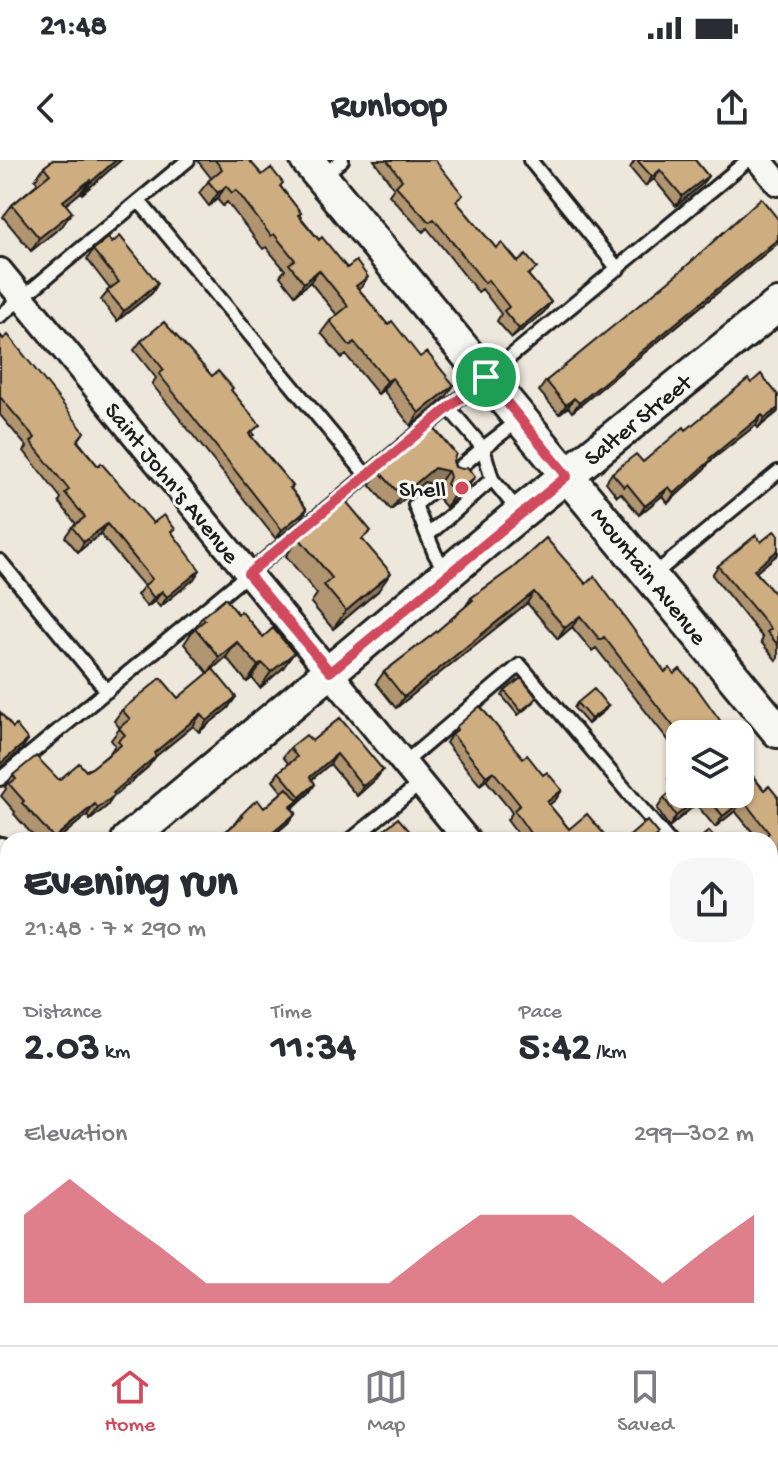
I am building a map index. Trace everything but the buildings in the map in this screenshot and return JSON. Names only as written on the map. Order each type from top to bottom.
[{"type":"main road","name":"Mountain Avenue","points":[[324,166],[486,377],[778,731]]},
{"type":"main road","name":"Salter Street","points":[[138,832],[520,513],[778,305]]},
{"type":"street","points":[[759,160],[778,183]]},
{"type":"street","name":"Saint John's Avenue","points":[[0,271],[461,832]]},
{"type":"lane","points":[[0,316],[188,160]]},
{"type":"lane","points":[[530,160],[618,269]]},
{"type":"lane","points":[[0,779],[748,160]]},
{"type":"lane","points":[[139,201],[367,476]]},
{"type":"lane","points":[[449,408],[483,448],[492,479],[520,513]]},
{"type":"lane","points":[[452,474],[521,419]]},
{"type":"lane","points":[[651,577],[778,472]]},
{"type":"lane","points":[[428,535],[492,479]]},
{"type":"lane","points":[[432,491],[415,505],[447,575]]},
{"type":"lane","points":[[0,561],[107,691]]},
{"type":"lane","points":[[404,763],[520,665],[661,832]]},
{"type":"lane","points":[[361,832],[421,783]]},
{"type":"place","name":"Shell","points":[[462,488]]},
{"type":"route","points":[[486,377],[567,476],[330,672],[248,574],[486,377]]}]
